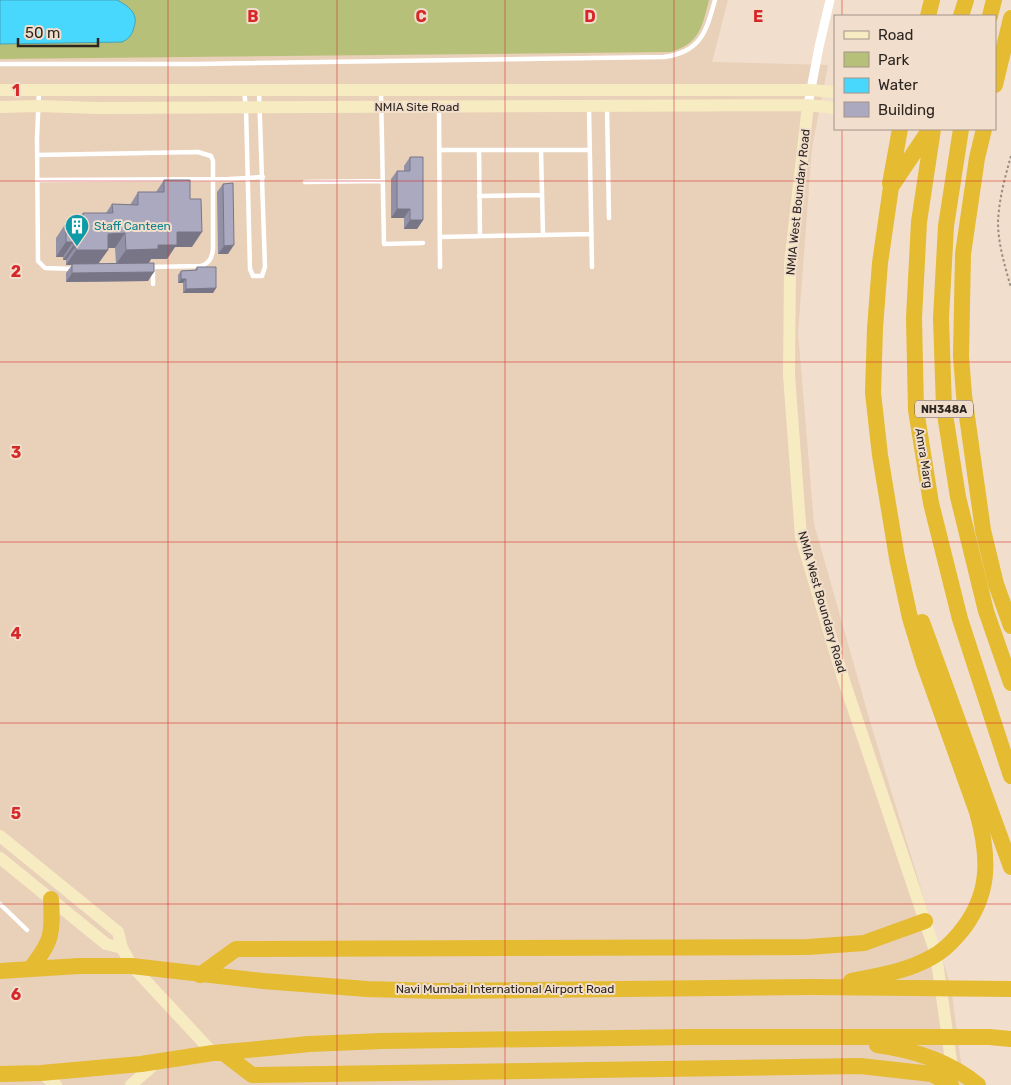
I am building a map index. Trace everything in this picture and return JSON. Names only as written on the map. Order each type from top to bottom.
[{"type":"highway","points":[[928,15],[932,0]]},
{"type":"highway","points":[[961,15],[966,0]]},
{"type":"highway","points":[[990,15],[994,0]]},
{"type":"highway","points":[[996,81],[1011,18]]},
{"type":"highway","points":[[900,130],[891,182],[870,380],[895,512],[923,627],[1011,867]]},
{"type":"highway","points":[[812,987],[888,973],[911,967],[933,957],[955,939],[972,917],[978,906],[985,876],[986,849],[977,812],[923,661],[910,618],[897,558],[873,392],[880,263],[891,187],[931,130]]},
{"type":"highway","name":"Amra Marg","points":[[932,130],[919,222],[914,318],[916,410],[931,503],[960,619],[1011,776]]},
{"type":"highway","name":"NH348A","points":[[961,130],[946,226],[941,318],[944,408],[958,497],[986,611],[1011,683]]},
{"type":"highway","points":[[984,130],[963,254],[961,356],[973,463],[983,530],[996,584],[1011,626]]},
{"type":"highway","points":[[30,969],[43,952],[52,931],[51,900]]},
{"type":"highway","points":[[200,975],[236,949],[808,947],[864,943],[925,921]]},
{"type":"highway","name":"Navi Mumbai International Airport Road","points":[[0,971],[79,966],[132,966],[200,975],[367,989],[437,991],[812,987],[1011,989]]},
{"type":"highway","points":[[812,1037],[892,1047],[914,1052],[931,1057],[956,1069],[978,1085]]},
{"type":"highway","points":[[0,1074],[42,1073],[157,1062],[218,1053],[309,1044],[382,1041],[812,1037],[1011,1038]]},
{"type":"highway","points":[[218,1053],[252,1075],[860,1066],[932,1074],[953,1085]]},
{"type":"street","points":[[808,105],[818,46],[830,0]]},
{"type":"street","points":[[0,90],[811,90],[834,92]]},
{"type":"street","name":"NMIA Site Road","points":[[0,107],[246,108],[808,105],[834,108]]},
{"type":"street","name":"NMIA West Boundary Road","points":[[808,105],[790,264],[789,375],[801,537],[843,678],[936,954],[953,1085]]},
{"type":"street","points":[[0,836],[118,932],[122,948],[132,966],[218,1053]]},
{"type":"street","points":[[0,858],[106,944],[122,948]]},
{"type":"street","points":[[131,1085],[157,1062]]},
{"type":"street","points":[[42,1073],[56,1085]]},
{"type":"lane","points":[[0,64],[195,64],[664,58],[687,51],[699,42],[706,29],[715,0]]},
{"type":"lane","points":[[40,90],[37,155],[38,261],[45,268],[51,269],[85,268]]},
{"type":"lane","points":[[244,90],[250,268],[254,276],[262,276],[266,267],[259,90]]},
{"type":"lane","points":[[381,90],[384,244],[423,243]]},
{"type":"lane","points":[[439,106],[440,267]]},
{"type":"lane","points":[[589,106],[592,267]]},
{"type":"lane","points":[[607,106],[609,218]]},
{"type":"lane","points":[[439,150],[590,150]]},
{"type":"lane","points":[[479,150],[480,236]]},
{"type":"lane","points":[[541,150],[543,235]]},
{"type":"lane","points":[[37,155],[204,153],[212,158],[213,249],[210,260],[201,266],[143,267]]},
{"type":"lane","points":[[37,180],[262,177]]},
{"type":"lane","points":[[304,182],[383,181]]},
{"type":"lane","points":[[479,196],[542,196]]},
{"type":"lane","points":[[440,237],[592,234]]},
{"type":"lane","points":[[153,267],[153,284]]},
{"type":"lane","points":[[0,904],[27,930]]},
{"type":"path","points":[[1011,156],[1001,195],[998,222],[1001,251],[1011,288]]},
{"type":"shaded area","points":[[0,0],[728,0],[712,62],[828,65],[812,148],[798,333],[814,524],[871,725],[951,987],[964,1085],[0,1085]]},
{"type":"green space","points":[[0,0],[709,0],[702,26],[694,39],[671,52],[0,59]]},
{"type":"water","points":[[0,0],[117,0],[132,10],[135,22],[131,34],[122,42],[0,44]]},
{"type":"building","points":[[410,157],[423,157],[423,220],[410,220],[410,209],[397,209],[397,171],[410,171]]},
{"type":"building","points":[[164,180],[190,180],[190,199],[201,199],[202,232],[177,232],[177,245],[158,245],[158,249],[126,250],[125,233],[108,234],[108,250],[76,250],[73,242],[66,242],[66,223],[72,223],[72,220],[83,220],[83,213],[113,213],[112,204],[138,205],[138,192],[164,192]]},
{"type":"building","points":[[233,183],[234,245],[224,246],[223,184]]},
{"type":"building","points":[[154,263],[154,272],[72,273],[72,264]]},
{"type":"building","points":[[197,267],[216,267],[216,288],[186,289],[186,279],[181,279],[181,271],[197,270]]},
{"type":"place","name":"Staff Canteen","points":[[77,247]]}]
